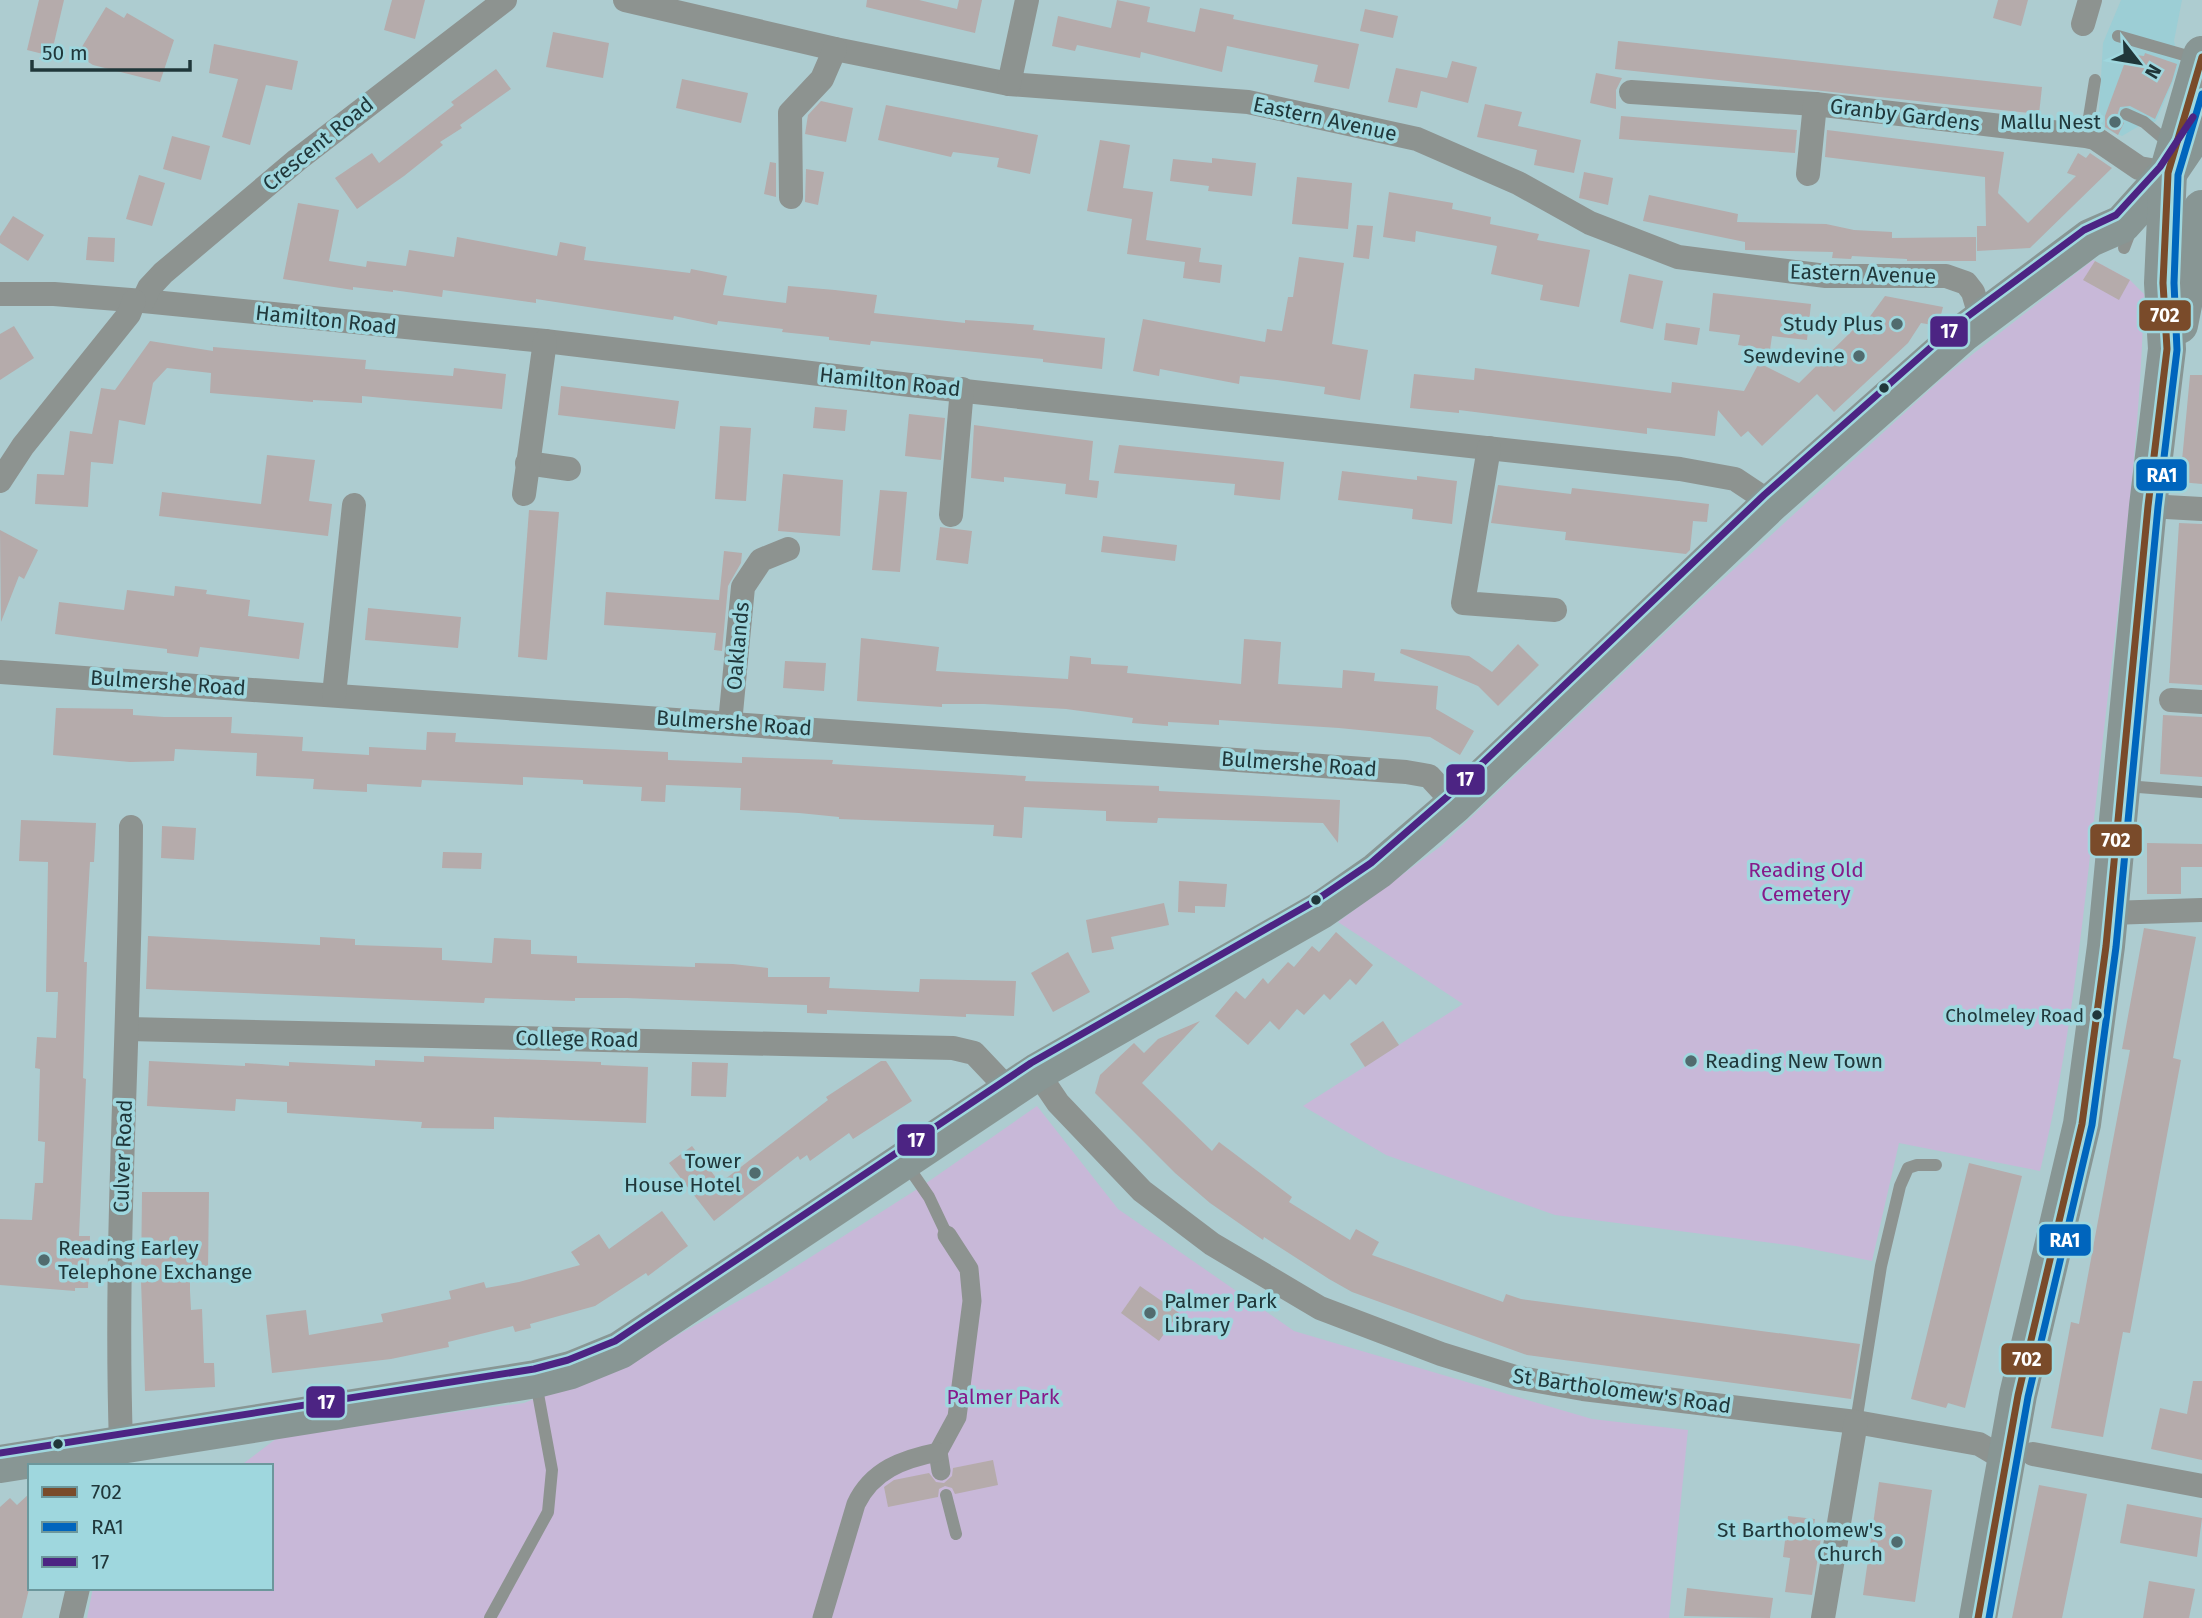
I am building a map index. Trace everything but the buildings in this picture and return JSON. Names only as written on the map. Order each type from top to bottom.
[{"type":"main road","points":[[0,1464],[103,1453],[536,1379],[571,1370],[620,1350],[1023,1081],[1321,910],[1377,871],[1455,804],[1977,306],[2107,243],[2137,210],[2172,143],[2201,57]]},
{"type":"main road","points":[[2163,283],[2150,264],[2107,243],[2100,215],[2172,143]]},
{"type":"main road","points":[[1978,1618],[2019,1457],[2018,1395],[2082,1124],[2109,913],[2148,506],[2167,349],[2163,283],[2172,143]]},
{"type":"main road","points":[[2167,349],[2182,317],[2201,231]]},
{"type":"street","name":"Crescent Road","points":[[0,481],[23,446],[163,273],[296,160],[505,0]]},
{"type":"street","name":"Eastern Avenue","points":[[625,0],[835,49],[1009,84],[1248,102],[1417,139],[1518,183],[1590,223],[1678,257],[1826,276],[1946,276],[1966,283],[1977,306]]},
{"type":"street","points":[[1009,84],[1027,0]]},
{"type":"street","points":[[2083,24],[2090,0]]},
{"type":"street","points":[[791,197],[790,113],[821,79],[835,49]]},
{"type":"street","name":"Granby Gardens","points":[[1630,92],[1815,104],[2095,138],[2172,143]]},
{"type":"street","points":[[1808,174],[1815,104]]},
{"type":"street","name":"Hamilton Road","points":[[0,294],[54,294],[138,301],[545,341],[1489,447],[1714,474],[1735,479],[1771,503]]},
{"type":"street","points":[[524,494],[545,341]]},
{"type":"street","points":[[951,516],[945,482],[962,389]]},
{"type":"street","points":[[1489,447],[1463,603],[1555,610]]},
{"type":"street","points":[[527,463],[569,469]]},
{"type":"street","points":[[334,695],[354,505]]},
{"type":"street","points":[[2148,506],[2202,509]]},
{"type":"street","name":"Oaklands","points":[[730,723],[743,587],[761,560],[788,549]]},
{"type":"street","name":"Bulmershe Road","points":[[0,672],[1406,772],[1429,776],[1455,804]]},
{"type":"street","points":[[2171,700],[2202,702]]},
{"type":"street","name":"Culver Road","points":[[103,1453],[121,1221],[128,1029],[131,827]]},
{"type":"street","points":[[2109,913],[2202,909]]},
{"type":"street","name":"College Road","points":[[128,1029],[953,1048],[974,1053],[1023,1081]]},
{"type":"street","name":"St Bartholomew's Road","points":[[1023,1081],[1058,1103],[1142,1191],[1212,1244],[1320,1308],[1441,1354],[1515,1377],[1583,1389],[1856,1422],[1979,1444],[2019,1457],[2202,1486]]},
{"type":"street","points":[[822,1618],[856,1504],[864,1487],[880,1471],[940,1462],[957,1418],[972,1301],[969,1269],[947,1235]]},
{"type":"street","points":[[1824,1618],[1856,1422]]},
{"type":"street","points":[[71,1618],[78,1590]]},
{"type":"lane","points":[[2118,36],[2201,57]]},
{"type":"lane","points":[[2086,136],[2095,79]]},
{"type":"lane","points":[[2126,114],[2144,122],[2172,143]]},
{"type":"lane","points":[[2120,786],[2202,792]]},
{"type":"lane","points":[[903,1159],[929,1197],[947,1235]]},
{"type":"lane","points":[[1856,1422],[1881,1266],[1900,1186],[1908,1168],[1917,1165],[1936,1166]]},
{"type":"lane","points":[[490,1618],[548,1512],[552,1469],[536,1379]]},
{"type":"lane","points":[[946,1495],[956,1534]]},
{"type":"shaded area","points":[[2121,0],[2182,0],[2174,41],[2180,65],[2156,121],[2144,123],[2122,136],[2098,126],[2103,43]]},
{"type":"green space","name":"Reading Old Cemetery","points":[[2093,260],[2130,280],[2144,294],[2142,351],[2128,521],[2078,960],[2062,1067],[2040,1171],[1899,1143],[1872,1261],[1796,1246],[1555,1215],[1386,1155],[1303,1106],[1463,1004],[1338,922],[1441,846],[1699,601],[1946,375]]},
{"type":"green space","name":"Palmer Park","points":[[1037,1106],[1118,1209],[1294,1331],[1592,1419],[1688,1430],[1669,1618],[87,1618],[93,1590],[273,1590],[273,1464],[243,1464],[281,1435],[524,1403],[644,1354],[770,1283],[922,1186]]},
{"type":"transit line","name":"702","points":[[1978,1618],[2018,1395],[2082,1124],[2106,946],[2148,506],[2167,349],[2163,283],[2168,173],[2202,57]]},
{"type":"transit line","name":"RA1","points":[[1989,1618],[2028,1397],[2092,1125],[2116,947],[2158,507],[2177,350],[2174,283],[2178,175],[2202,94]]},
{"type":"transit line","name":"17","points":[[0,1453],[534,1369],[568,1360],[615,1341],[1031,1063],[1315,901],[1371,863],[1448,796],[1764,495],[1956,325],[2084,230],[2116,215],[2160,167],[2193,117]]},
{"type":"place","name":"Mallu Nest","points":[[2115,122]]},
{"type":"place","name":"Study Plus","points":[[1897,324]]},
{"type":"place","name":"Sewdevine","points":[[1859,356]]},
{"type":"place","name":"Cholmeley Road","points":[[2097,1015]]},
{"type":"place","name":"Reading New Town","points":[[1691,1061]]},
{"type":"place","name":"Tower House Hotel","points":[[755,1173]]},
{"type":"place","name":"Reading Earley Telephone Exchange","points":[[44,1260]]},
{"type":"place","name":"Palmer Park Library","points":[[1150,1313]]},
{"type":"place","name":"St Bartholomew's Church","points":[[1897,1542]]}]
